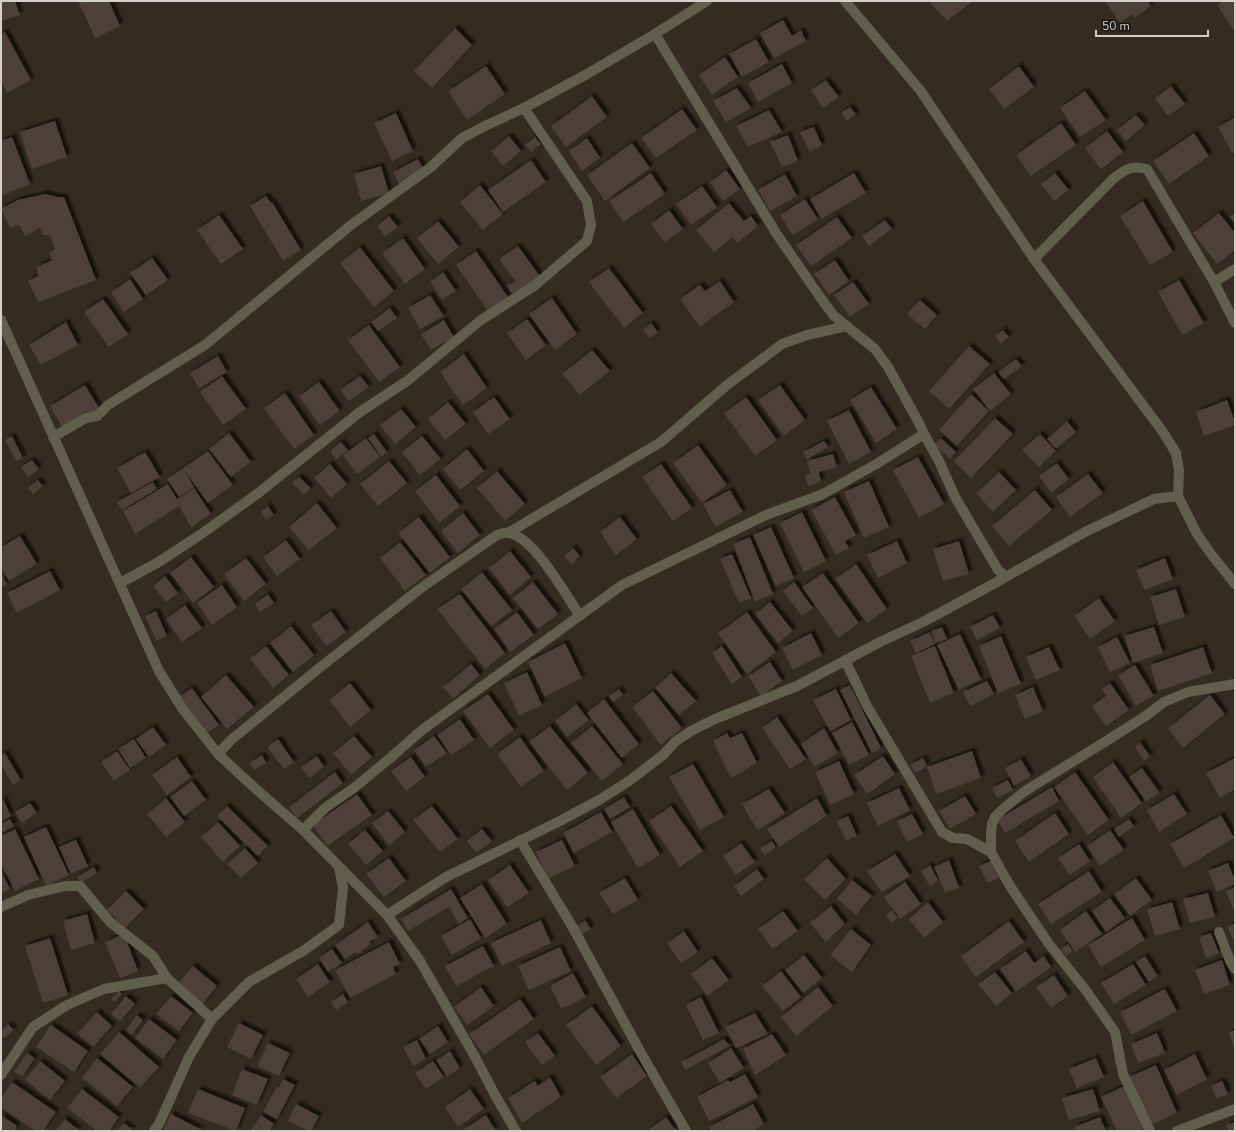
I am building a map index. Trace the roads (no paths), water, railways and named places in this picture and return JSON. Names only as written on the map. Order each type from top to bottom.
[{"type":"street","points":[[53,437],[86,418],[97,416],[108,405],[205,344],[350,225],[431,167],[462,138],[486,125],[524,108],[655,34],[707,1]]},
{"type":"street","points":[[845,1],[920,90],[1034,259],[1163,432],[1176,453],[1179,470],[1178,496],[1197,534],[1235,584]]},
{"type":"street","points":[[655,34],[776,233],[834,316],[875,349],[888,367],[939,461],[955,497],[998,570],[1001,580]]},
{"type":"street","points":[[120,583],[157,564],[257,494],[360,412],[407,381],[481,320],[534,286],[587,241],[591,225],[588,201],[524,108]]},
{"type":"street","points":[[1034,259],[1114,178],[1127,169],[1137,166],[1147,169],[1214,282],[1235,323]]},
{"type":"street","points":[[1214,282],[1235,269]]},
{"type":"street","points":[[1,320],[159,671],[182,708],[218,754],[303,830],[387,915],[420,961],[516,1131]]},
{"type":"street","points":[[218,754],[231,740],[318,669],[421,588],[487,541],[497,535],[508,533],[661,442],[726,385],[782,344],[807,335],[847,326]]},
{"type":"street","points":[[303,830],[325,808],[354,788],[422,730],[622,585],[766,515],[823,494],[878,463],[924,434]]},
{"type":"street","points":[[387,915],[446,877],[558,822],[629,781],[663,755],[676,741],[691,731],[715,719],[797,686],[880,642],[923,622],[1085,532],[1120,515],[1154,499],[1178,496]]},
{"type":"street","points":[[508,533],[522,538],[546,564],[580,616]]},
{"type":"street","points":[[845,660],[867,706],[942,832],[953,838],[967,839],[991,852]]},
{"type":"street","points":[[1150,1131],[1123,1074],[1115,1032],[1087,992],[1028,915],[1010,886],[991,852],[992,824],[1003,809],[1025,791],[1108,740],[1147,715],[1164,702],[1188,692],[1235,684]]},
{"type":"street","points":[[520,840],[572,926],[686,1131]]},
{"type":"street","points":[[154,1131],[159,1124],[189,1057],[212,1019],[249,982],[303,951],[338,925],[343,888],[339,867]]},
{"type":"street","points":[[1,907],[28,894],[65,886],[80,886],[110,922],[153,956],[167,978],[212,1019]]},
{"type":"street","points":[[1219,932],[1230,961],[1235,969]]},
{"type":"street","points":[[1,1075],[33,1027],[67,1005],[104,989],[167,978]]},
{"type":"street","points":[[1177,1131],[1235,1109]]}]
